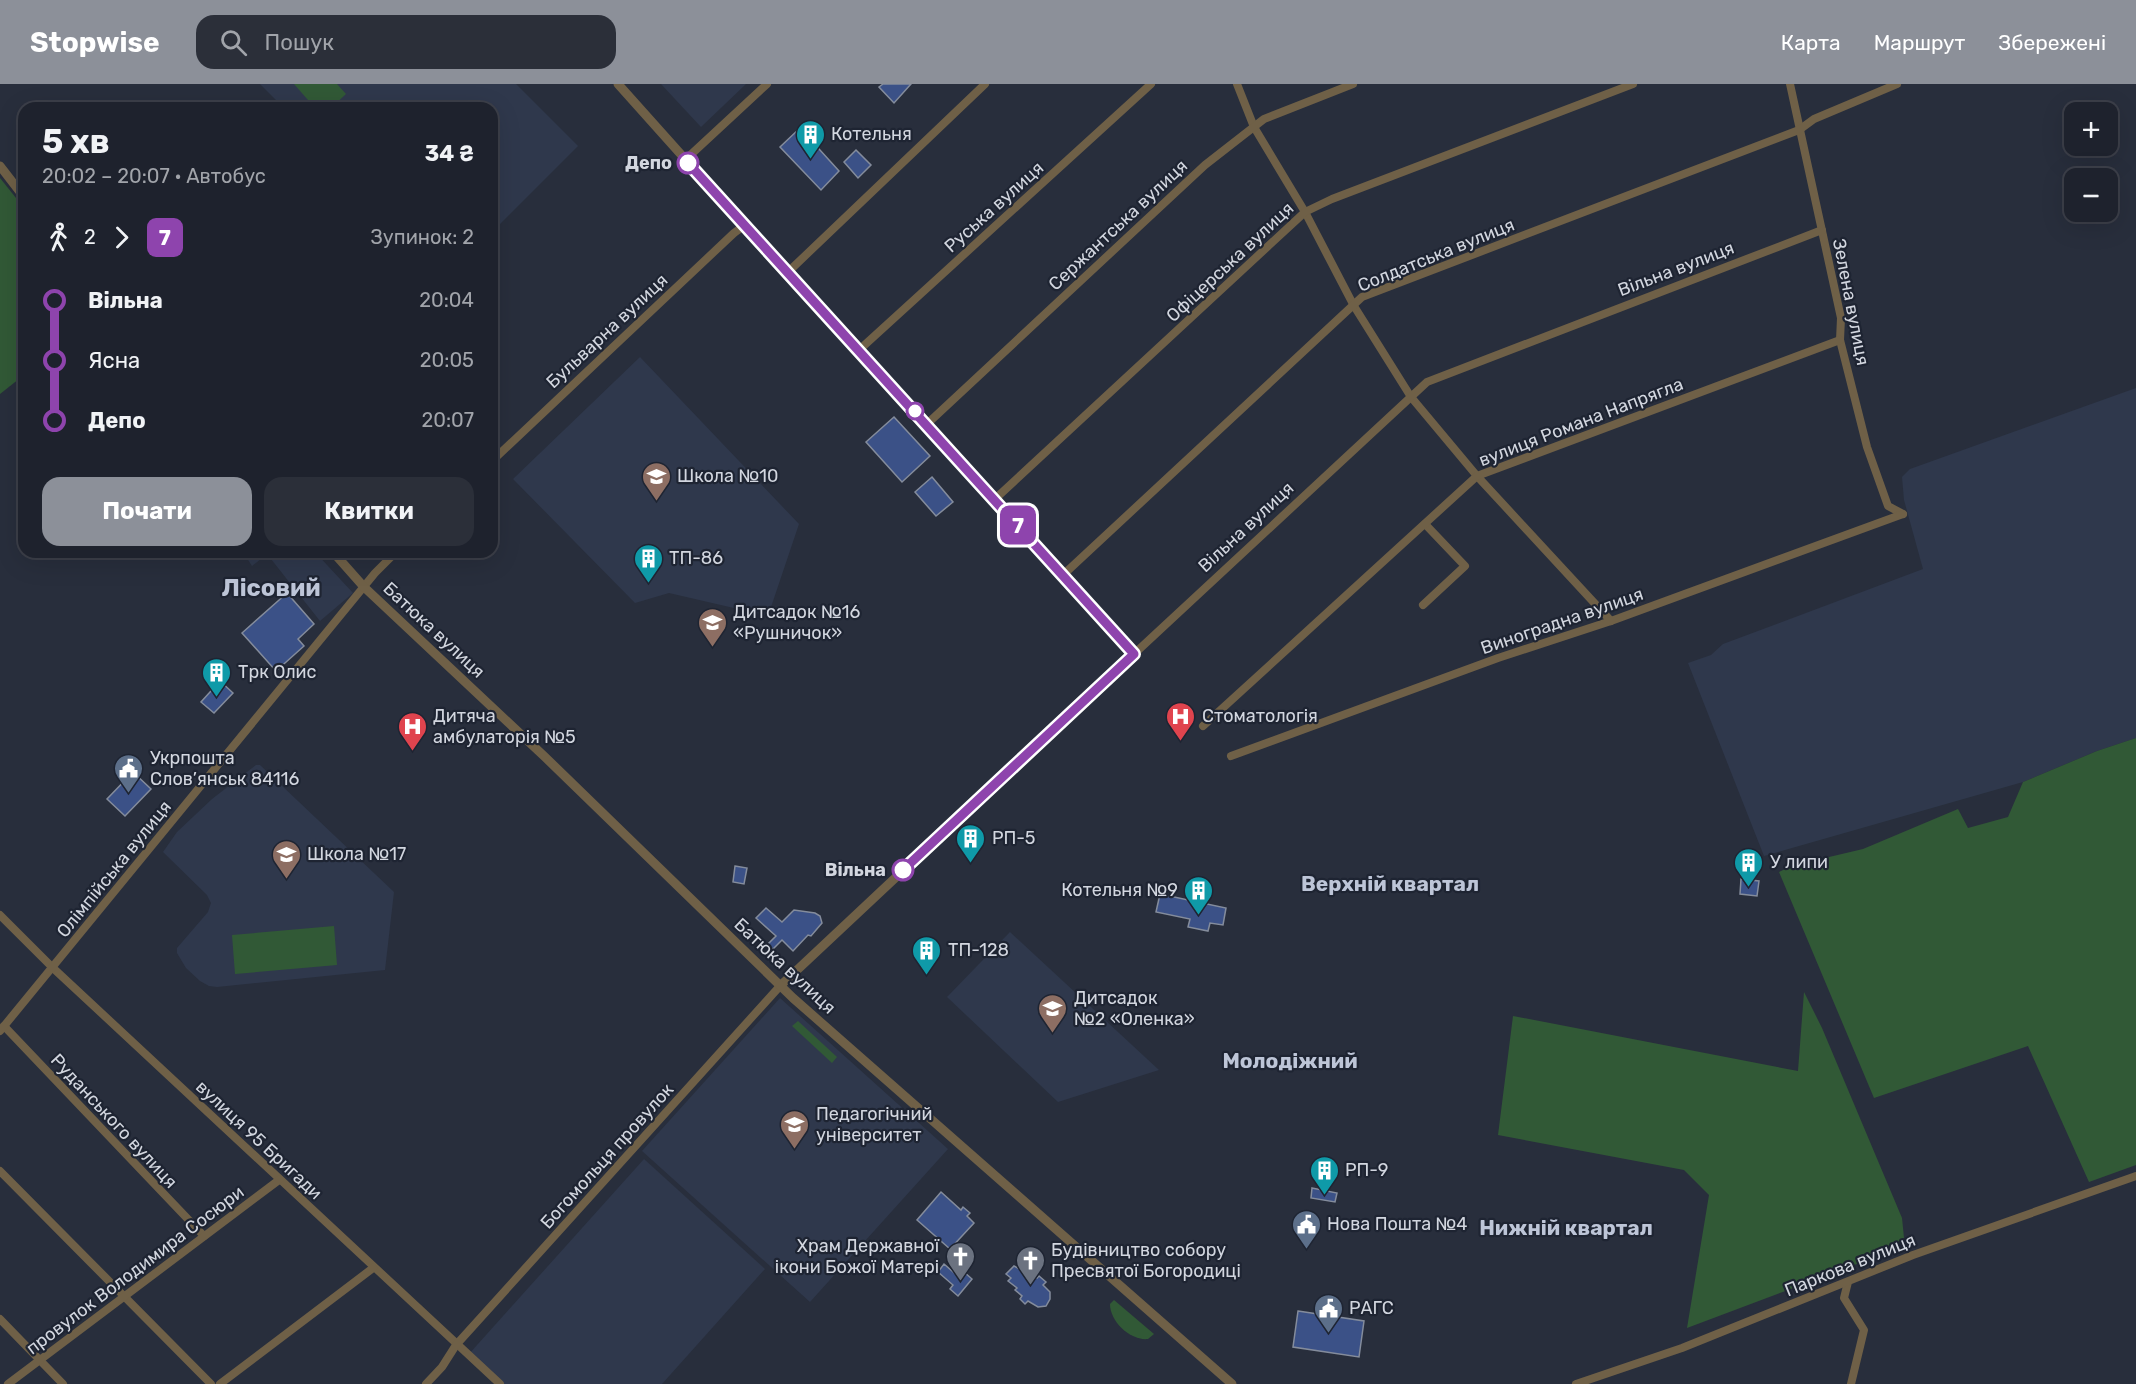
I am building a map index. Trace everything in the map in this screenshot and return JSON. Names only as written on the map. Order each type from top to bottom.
[{"type":"street","points":[[618,84],[1134,654]]},
{"type":"street","points":[[685,160],[767,84]]},
{"type":"street","points":[[787,273],[985,84]]},
{"type":"street","name":"Руська вулиця","points":[[858,351],[1151,84]]},
{"type":"street","points":[[1237,84],[1254,127],[1305,212],[1354,306],[1411,396],[1477,476],[1611,621]]},
{"type":"street","name":"Сержантська вулиця","points":[[927,424],[1205,165],[1264,118],[1353,84]]},
{"type":"street","name":"Офіцерська вулиця","points":[[995,499],[1305,212],[1344,194],[1633,84]]},
{"type":"street","name":"Зелена вулиця","points":[[1790,84],[1841,318],[1840,340],[1867,447],[1888,506],[1903,514]]},
{"type":"street","name":"Солдатська вулиця","points":[[1064,575],[1362,297],[1799,130],[1814,119],[1897,84]]},
{"type":"street","points":[[0,166],[18,189]]},
{"type":"street","name":"Бульварна вулиця","points":[[498,455],[726,240],[745,225]]},
{"type":"street","name":"Вільна вулиця","points":[[780,986],[1427,382],[1822,230]]},
{"type":"street","name":"вулиця Романа Напрягла","points":[[1203,726],[1477,476],[1840,340]]},
{"type":"street","name":"Виноградна вулиця","points":[[1231,756],[1903,514]]},
{"type":"street","points":[[1423,605],[1465,566],[1425,524]]},
{"type":"street","name":"Батюка вулиця","points":[[338,558],[364,587],[551,763],[780,986],[1232,1384]]},
{"type":"street","points":[[364,587],[391,558]]},
{"type":"street","name":"Олімпійська вулиця","points":[[2,1028],[364,587]]},
{"type":"street","name":"вулиця 95 Бригади","points":[[0,915],[53,968],[279,1180],[500,1384]]},
{"type":"street","name":"Богомольця провулок","points":[[426,1384],[442,1367],[456,1345],[780,986]]},
{"type":"street","name":"Руданського вулиця","points":[[2,1028],[204,1236]]},
{"type":"street","points":[[0,1171],[211,1384]]},
{"type":"street","name":"Паркова вулиця","points":[[1576,1384],[1682,1348],[1913,1255],[2136,1176]]},
{"type":"street","name":"провулок Володимира Сосюри","points":[[8,1384],[279,1180]]},
{"type":"street","points":[[220,1384],[374,1268]]},
{"type":"street","points":[[1848,1282],[1844,1298],[1864,1330],[1851,1384]]},
{"type":"street","points":[[0,1319],[63,1384]]},
{"type":"shaded area","points":[[260,84],[516,84],[578,146],[498,226],[498,102],[278,102]]},
{"type":"shaded area","points":[[661,84],[746,84],[701,127]]},
{"type":"shaded area","name":"Школа №10","points":[[640,357],[799,524],[768,616],[669,593],[635,603],[513,479]]},
{"type":"shaded area","points":[[2136,388],[2136,738],[2097,751],[2023,782],[1764,856],[1688,663],[1711,655],[1723,644],[1923,569],[1904,500],[1902,477],[1910,469]]},
{"type":"shaded area","points":[[247,558],[262,558],[252,566]]},
{"type":"shaded area","points":[[270,558],[321,558],[353,593],[320,621]]},
{"type":"shaded area","name":"Школа №17","points":[[256,765],[260,765],[394,892],[385,970],[217,987],[200,981],[186,968],[177,953],[177,948],[208,912],[211,903],[207,895],[163,852],[177,832],[212,799]]},
{"type":"shaded area","name":"Дитсадок №2 «Оленка»","points":[[1010,932],[1159,1070],[1058,1102],[947,997]]},
{"type":"shaded area","name":"Педагогічний університет","points":[[780,998],[948,1149],[810,1302],[642,1151]]},
{"type":"shaded area","points":[[644,1159],[765,1269],[662,1384],[501,1384],[469,1354]]},
{"type":"green space","points":[[294,84],[337,84],[346,94],[337,102],[310,102]]},
{"type":"green space","points":[[0,178],[18,200],[18,380],[0,394]]},
{"type":"green space","points":[[2136,738],[2136,1165],[2089,1182],[2028,1046],[1874,1098],[1779,872],[1791,866],[1863,849],[1958,809],[1968,828],[2008,817],[2023,782],[2097,751]]},
{"type":"green space","points":[[334,926],[337,965],[235,974],[232,935]]},
{"type":"green space","points":[[1804,992],[1822,1028],[1902,1218],[1904,1238],[1894,1250],[1687,1328],[1709,1195],[1684,1170],[1498,1135],[1513,1016],[1798,1071]]},
{"type":"green space","points":[[798,1021],[837,1057],[832,1063],[792,1026]]},
{"type":"green space","points":[[1114,1300],[1154,1334],[1148,1339],[1141,1339],[1123,1329],[1111,1311],[1110,1304]]},
{"type":"building","points":[[883,84],[911,84],[894,103],[879,87]]},
{"type":"building","name":"Котельня","points":[[800,128],[839,171],[821,190],[780,147]]},
{"type":"building","points":[[856,150],[871,165],[858,178],[844,162]]},
{"type":"building","points":[[894,417],[930,456],[902,482],[866,442]]},
{"type":"building","points":[[932,477],[953,502],[936,516],[915,492]]},
{"type":"building","points":[[287,593],[314,624],[298,639],[304,646],[276,671],[242,633]]},
{"type":"building","name":"Трк Олис","points":[[220,681],[233,693],[214,713],[201,702]]},
{"type":"building","name":"Укрпошта Слов’янськ 84116","points":[[133,772],[151,789],[125,816],[107,799]]},
{"type":"building","points":[[735,866],[747,868],[744,884],[733,882]]},
{"type":"building","name":"У липи","points":[[1741,879],[1759,881],[1757,896],[1740,894]]},
{"type":"building","name":"Котельня №9","points":[[1160,894],[1226,908],[1223,925],[1210,923],[1208,931],[1188,927],[1190,919],[1156,912]]},
{"type":"building","points":[[766,908],[782,922],[794,910],[815,913],[820,916],[822,923],[793,951],[782,940],[773,949],[767,945],[776,936],[756,918]]},
{"type":"building","name":"РП-9","points":[[1312,1188],[1337,1193],[1335,1202],[1311,1198]]},
{"type":"building","points":[[941,1192],[961,1210],[963,1207],[970,1213],[967,1216],[974,1223],[950,1249],[917,1220]]},
{"type":"building","name":"Храм Державної ікони Божої Матері","points":[[944,1264],[959,1277],[964,1272],[972,1279],[958,1296],[950,1289],[953,1285],[938,1272]]},
{"type":"building","name":"Будівництво собору Пресвятої Богородиці","points":[[1014,1266],[1037,1278],[1039,1276],[1046,1282],[1043,1285],[1050,1292],[1050,1299],[1046,1306],[1038,1307],[1028,1301],[1025,1304],[1020,1299],[1022,1296],[1015,1290],[1017,1288],[1008,1281],[1011,1278],[1006,1274]]},
{"type":"building","name":"РАГС","points":[[1298,1311],[1364,1321],[1359,1357],[1293,1347]]},
{"type":"bus line","name":"7","points":[[688,163],[1134,654],[903,870]]},
{"type":"place","name":"Котельня","points":[[810,160]]},
{"type":"place","name":"Депо","points":[[688,163]]},
{"type":"place","name":"Школа №10","points":[[656,502]]},
{"type":"place","name":"ТП-86","points":[[648,584]]},
{"type":"place","name":"Дитсадок №16 «Рушничок»","points":[[712,648]]},
{"type":"place","name":"Трк Олис","points":[[217,698]]},
{"type":"place","name":"Стоматологія","points":[[1181,742]]},
{"type":"place","name":"Дитяча амбулаторія №5","points":[[412,752]]},
{"type":"place","name":"Укрпошта Слов’янськ 84116","points":[[129,794]]},
{"type":"place","name":"РП-5","points":[[971,864]]},
{"type":"place","name":"Вільна","points":[[903,870]]},
{"type":"place","name":"Школа №17","points":[[286,880]]},
{"type":"place","name":"У липи","points":[[1749,888]]},
{"type":"place","name":"Котельня №9","points":[[1199,916]]},
{"type":"place","name":"ТП-128","points":[[927,976]]},
{"type":"place","name":"Дитсадок №2 «Оленка»","points":[[1053,1034]]},
{"type":"place","name":"Педагогічний університет","points":[[795,1150]]},
{"type":"place","name":"РП-9","points":[[1324,1196]]},
{"type":"place","name":"Нова Пошта №4","points":[[1306,1250]]},
{"type":"place","name":"Храм Державної ікони Божої Матері","points":[[960,1282]]},
{"type":"place","name":"Будівництво собору Пресвятої Богородиці","points":[[1030,1286]]},
{"type":"place","name":"РАГС","points":[[1328,1334]]},
{"type":"district","name":"Лісовий","points":[[271,588]]},
{"type":"district","name":"Верхній квартал","points":[[1390,884]]},
{"type":"district","name":"Молодіжний","points":[[1290,1061]]},
{"type":"district","name":"Нижній квартал","points":[[1566,1228]]}]
